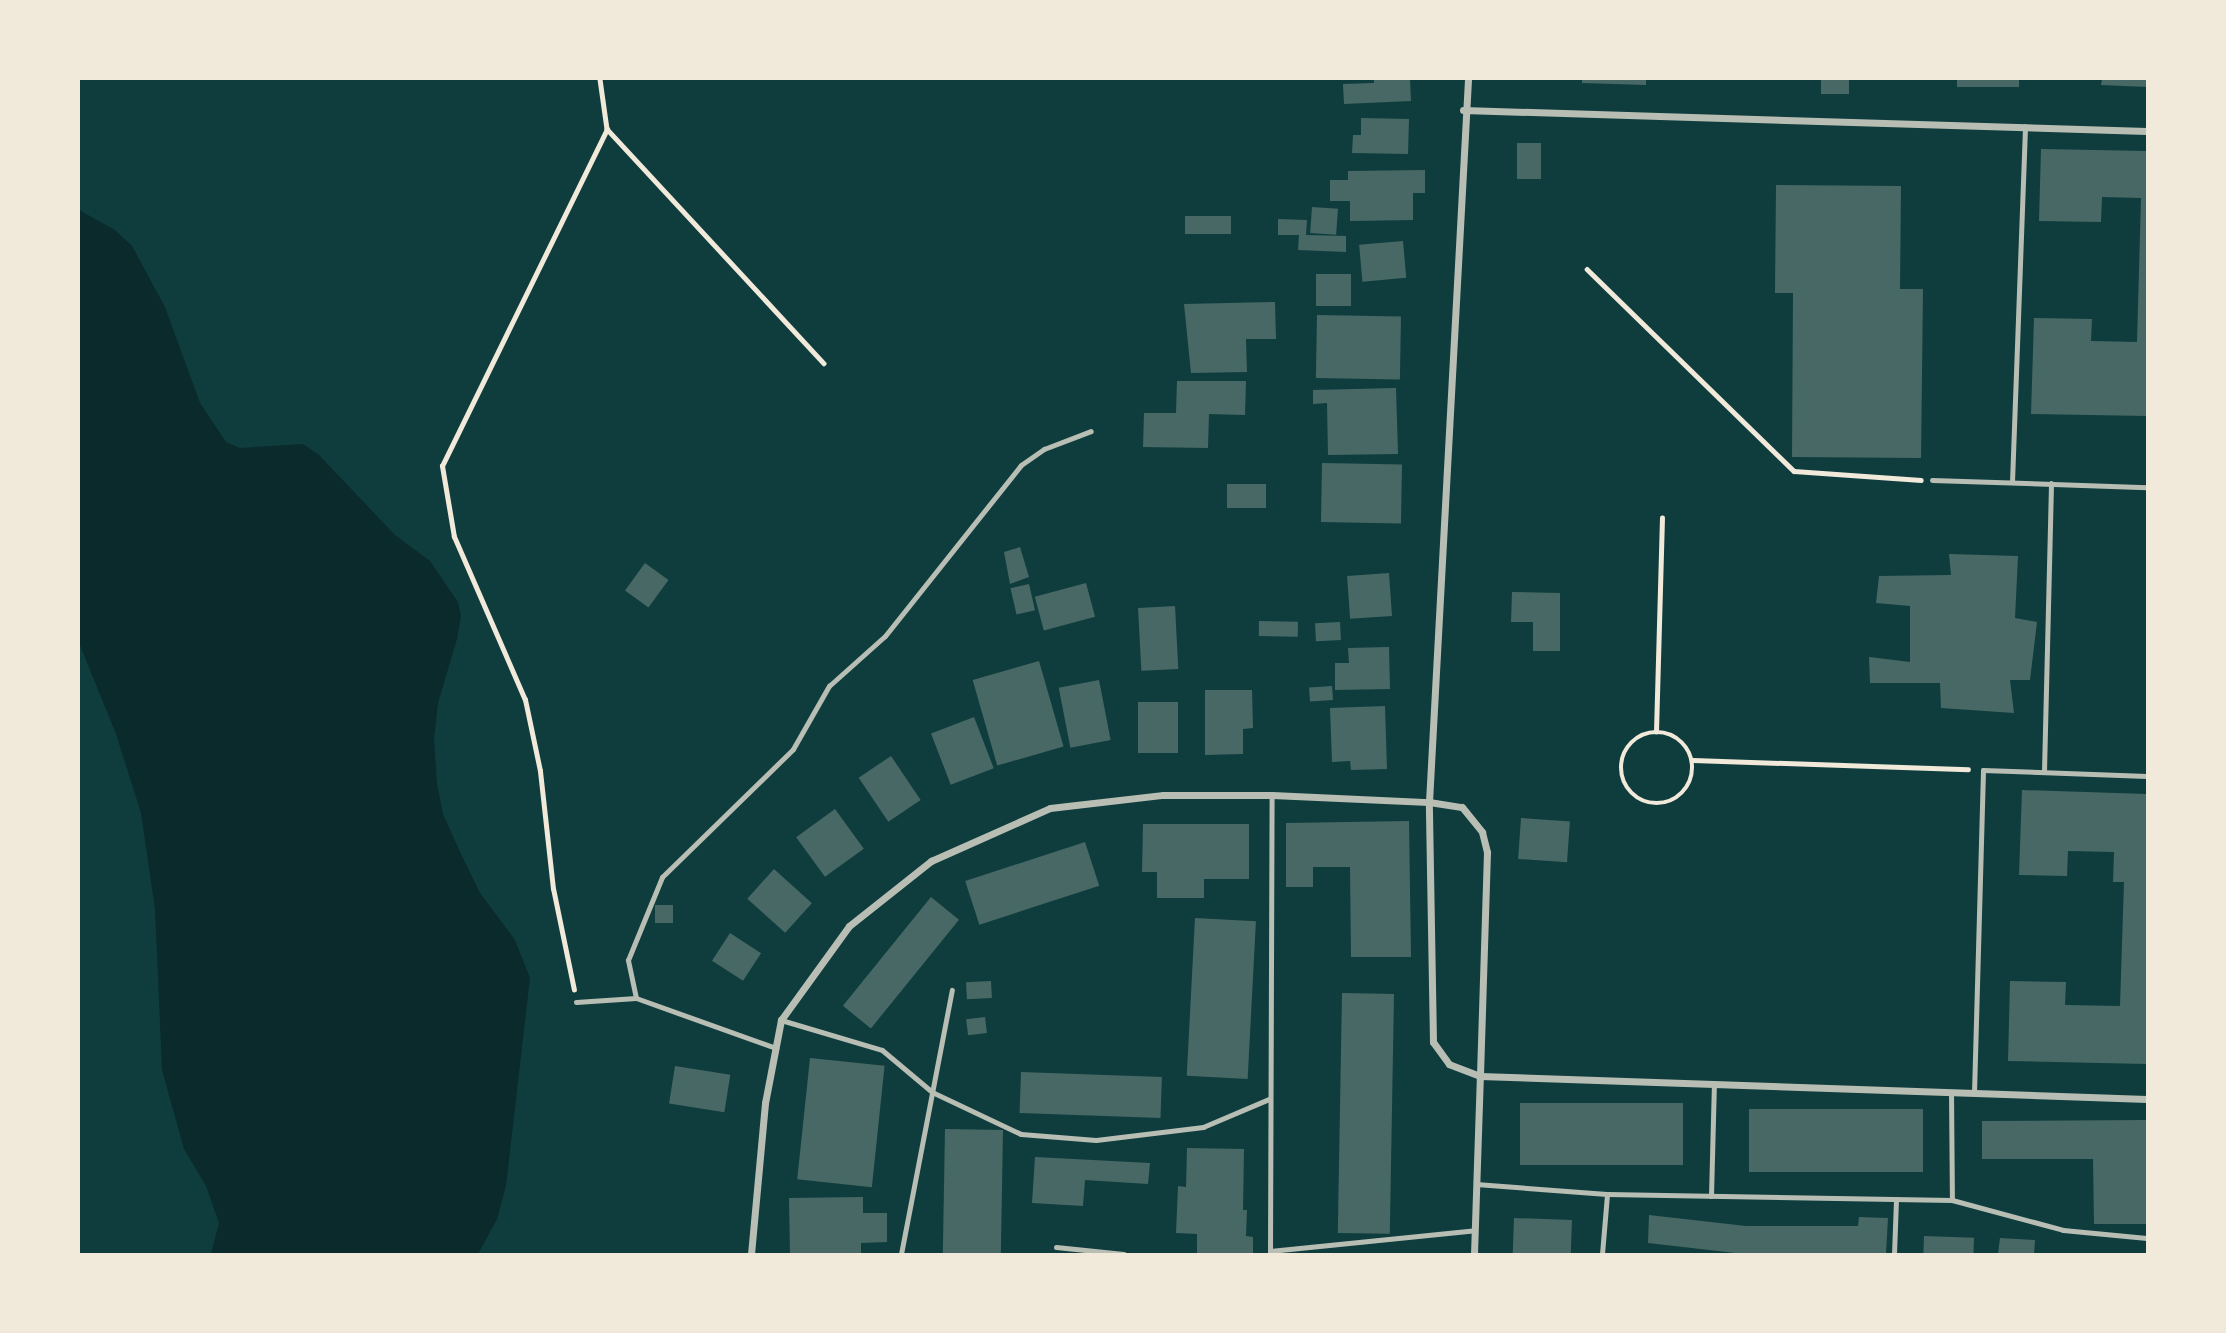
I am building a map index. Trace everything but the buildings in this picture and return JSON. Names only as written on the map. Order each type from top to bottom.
[{"type":"street","points":[[1468,79],[1463,110],[1429,802],[1433,1042],[1449,1064],[1480,1076],[2147,1099]]},
{"type":"street","points":[[1463,110],[2147,131]]},
{"type":"street","points":[[751,1254],[754,1194],[781,1020],[849,926],[931,861],[1049,808],[1163,795],[1272,795],[1429,802],[1462,807],[1482,832],[1486,852],[1474,1254]]},
{"type":"lane","points":[[2012,482],[2025,126]]},
{"type":"lane","points":[[636,998],[628,960],[662,877],[793,749],[829,686],[885,636],[1021,465],[1044,449],[1091,430]]},
{"type":"lane","points":[[1932,480],[2147,487]]},
{"type":"lane","points":[[2044,771],[2051,483]]},
{"type":"lane","points":[[1974,1093],[1983,770],[2147,776]]},
{"type":"lane","points":[[1272,795],[1270,1253],[1475,1230]]},
{"type":"lane","points":[[901,1254],[951,990]]},
{"type":"lane","points":[[576,1002],[636,998],[776,1048]]},
{"type":"lane","points":[[781,1020],[882,1050],[932,1092],[1021,1134],[1096,1140],[1203,1127],[1269,1099]]},
{"type":"lane","points":[[1711,1196],[1714,1084]]},
{"type":"lane","points":[[1951,1092],[1952,1200]]},
{"type":"lane","points":[[1476,1184],[1606,1194],[1952,1200],[2063,1230],[2147,1238]]},
{"type":"lane","points":[[1602,1254],[1606,1194]]},
{"type":"lane","points":[[1894,1254],[1896,1199]]},
{"type":"lane","points":[[1056,1247],[1124,1254]]},
{"type":"path","points":[[576,1002],[553,889],[540,771],[525,701],[454,537],[442,466],[607,129],[600,79]]},
{"type":"path","points":[[607,129],[824,363]]},
{"type":"path","points":[[1587,269],[1794,471],[1932,480]]},
{"type":"path","points":[[1656,732],[1662,518]]},
{"type":"path","points":[[1656,732],[1679,740],[1693,760],[1690,784],[1682,794],[1661,804],[1639,799],[1624,782],[1622,760],[1634,741],[1656,732]]},
{"type":"path","points":[[1693,760],[1983,770]]},
{"type":"water","points":[[79,210],[115,230],[132,246],[165,307],[200,403],[226,442],[240,448],[303,444],[319,455],[395,535],[430,561],[458,602],[461,616],[457,639],[438,703],[434,739],[437,784],[443,814],[461,854],[480,893],[515,940],[530,978],[506,1186],[497,1219],[478,1254],[211,1254],[219,1223],[206,1186],[184,1149],[162,1070],[155,909],[141,813],[116,734],[79,643]]}]
